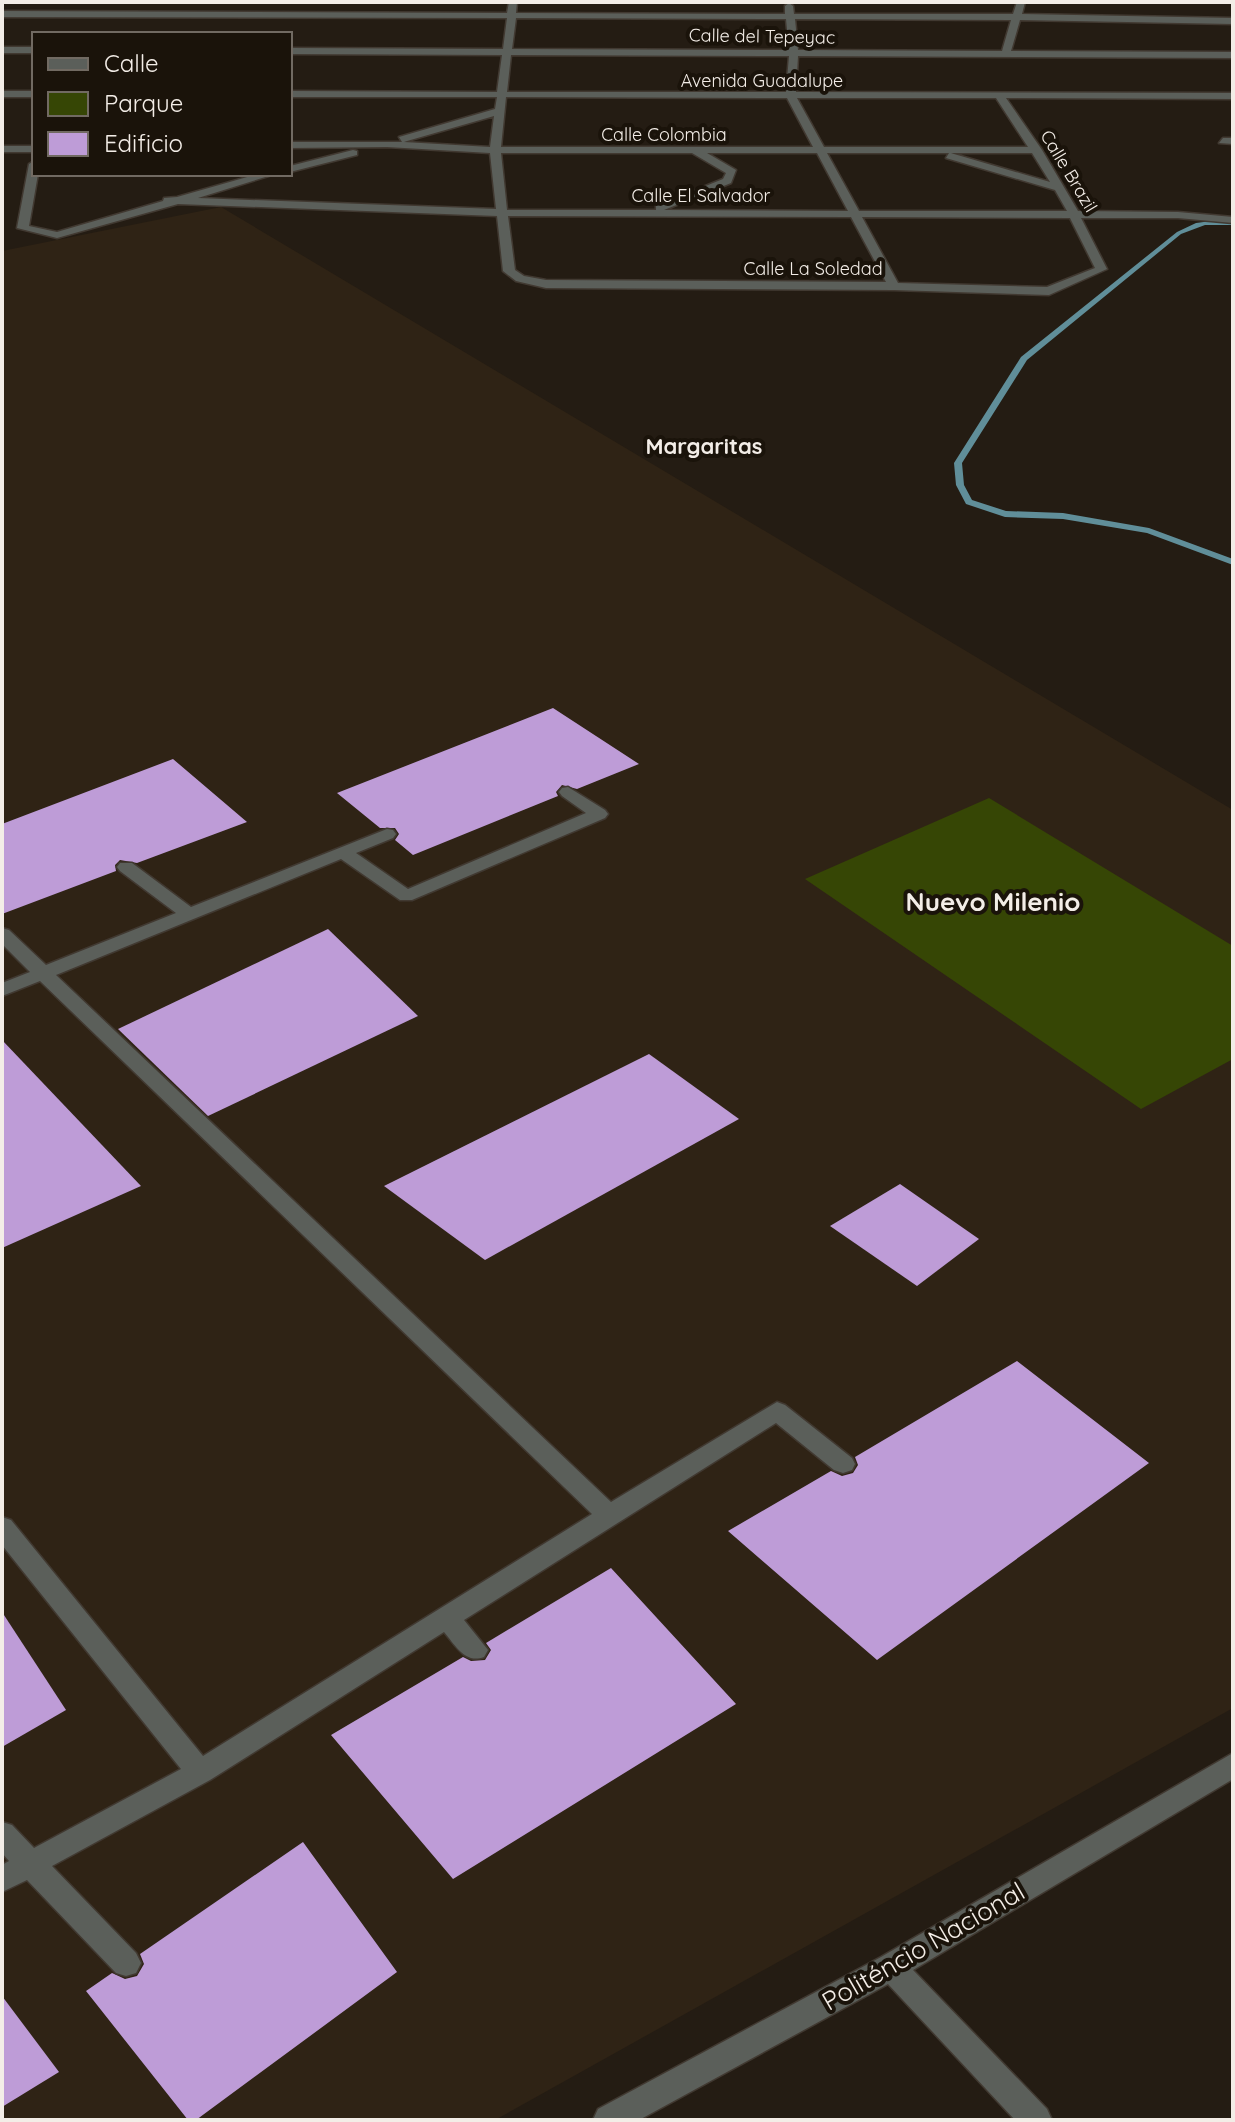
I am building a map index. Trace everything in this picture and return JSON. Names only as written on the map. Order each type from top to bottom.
[{"type":"street","points":[[220,19],[228,2]]},
{"type":"street","points":[[504,213],[495,150],[513,2]]},
{"type":"street","points":[[788,2],[794,53],[791,96],[894,286]]},
{"type":"street","points":[[1006,54],[1014,17],[1021,2]]},
{"type":"street","points":[[2,14],[220,19],[511,14],[1233,21]]},
{"type":"street","points":[[2,50],[32,50]]},
{"type":"street","name":"Calle del Tepeyac","points":[[292,51],[1233,55]]},
{"type":"street","points":[[2,94],[32,94]]},
{"type":"street","name":"Avenida Guadalupe","points":[[292,94],[1233,96]]},
{"type":"street","name":"Calle Brazil","points":[[999,96],[1078,217],[1101,269]]},
{"type":"street","points":[[292,168],[499,111]]},
{"type":"street","name":"Calle Colombia","points":[[292,145],[387,144],[495,150],[1037,150]]},
{"type":"street","points":[[2,149],[32,149]]},
{"type":"street","points":[[930,150],[1058,188]]},
{"type":"street","points":[[650,213],[727,181],[732,172],[696,151]]},
{"type":"street","points":[[32,176],[23,228],[57,235],[168,200],[262,176]]},
{"type":"street","name":"Calle El Salvador","points":[[168,200],[504,213],[1178,215],[1233,220]]},
{"type":"street","name":"Calle La Soledad","points":[[504,213],[509,271],[520,279],[546,284],[894,286],[1049,291],[1101,269]]},
{"type":"street","points":[[343,852],[406,896],[599,814],[568,792]]},
{"type":"street","points":[[2,990],[387,834]]},
{"type":"street","points":[[126,867],[189,914]]},
{"type":"street","points":[[2,934],[610,1516]]},
{"type":"street","points":[[2,1879],[200,1772],[777,1411],[843,1464]]},
{"type":"street","points":[[4,1533],[200,1772]]},
{"type":"street","points":[[447,1618],[475,1650]]},
{"type":"street","name":"Politéncio Nacional","points":[[609,2120],[891,1967],[1233,1765]]},
{"type":"street","points":[[2,1834],[126,1963]]},
{"type":"street","points":[[891,1967],[1036,2120]]},
{"type":"shaded area","points":[[221,207],[1233,810],[1233,1708],[495,2120],[2,2120],[2,251]]},
{"type":"green space","points":[[989,798],[1233,946],[1233,1059],[1141,1109],[805,879]]},
{"type":"building","points":[[553,708],[639,764],[577,789],[562,785],[556,792],[558,796],[413,855],[395,840],[399,834],[395,828],[380,828],[337,793]]},
{"type":"building","points":[[173,759],[247,822],[137,863],[120,860],[115,865],[116,871],[2,914],[2,824]]},
{"type":"building","points":[[328,929],[418,1016],[208,1116],[118,1029]]},
{"type":"building","points":[[2,1040],[141,1186],[2,1248]]},
{"type":"building","points":[[649,1054],[739,1119],[485,1260],[384,1186]]},
{"type":"building","points":[[900,1184],[979,1239],[917,1286],[830,1226]]},
{"type":"building","points":[[1017,1361],[1149,1463],[877,1660],[728,1531],[831,1471],[842,1476],[853,1473],[858,1465],[855,1457]]},
{"type":"building","points":[[611,1568],[736,1704],[453,1879],[331,1735],[463,1657],[471,1661],[485,1660],[491,1650],[486,1643]]},
{"type":"building","points":[[2,1612],[66,1710],[2,1747]]},
{"type":"building","points":[[303,1842],[397,1972],[196,2120],[188,2120],[86,1991],[112,1973],[125,1979],[137,1976],[144,1964],[140,1954]]},
{"type":"building","points":[[2,1996],[59,2072],[2,2107]]},
{"type":"waterway","points":[[1233,223],[1205,223],[1179,233],[1024,359],[958,463],[960,485],[969,502],[1005,514],[1063,516],[1149,531],[1233,562]]},
{"type":"district","name":"Margaritas","points":[[704,446]]},
{"type":"district","name":"Nuevo Milenio","points":[[993,901]]}]
